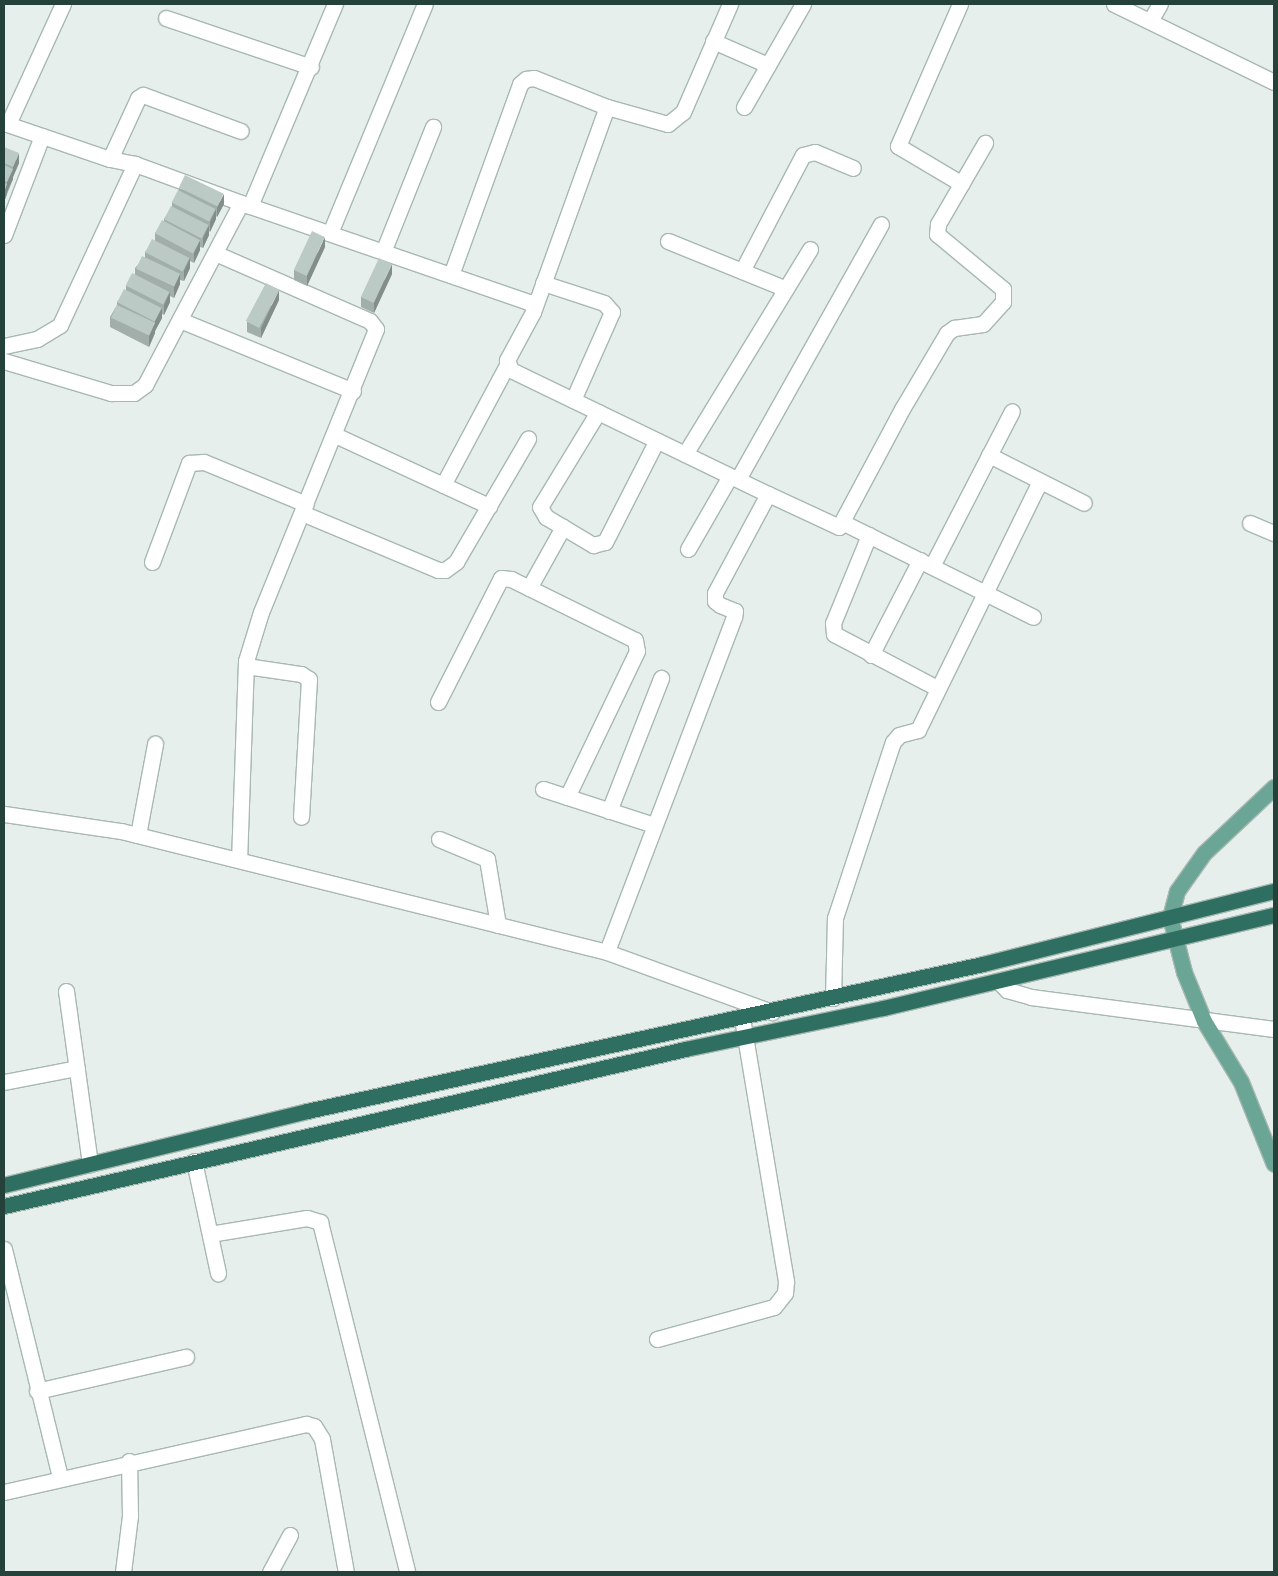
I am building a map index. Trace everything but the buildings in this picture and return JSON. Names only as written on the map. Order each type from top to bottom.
[{"type":"highway","points":[[4,1185],[307,1111],[833,998],[1274,891]]},
{"type":"highway","points":[[4,1206],[194,1160],[746,1037],[1274,916]]},
{"type":"main road","points":[[1274,786],[1204,853],[1177,890],[1170,917],[1184,972],[1204,1021],[1241,1082],[1274,1164]]},
{"type":"street","points":[[63,4],[6,124],[110,158],[135,164],[529,302],[533,306],[533,312]]},
{"type":"street","points":[[4,361],[111,393],[134,393],[145,385],[216,253],[246,204],[311,67],[335,4]]},
{"type":"street","points":[[330,233],[424,4]]},
{"type":"street","points":[[451,275],[520,84],[526,79],[534,78],[607,107],[660,123],[676,119],[730,4]]},
{"type":"street","points":[[744,107],[803,4]]},
{"type":"street","points":[[960,4],[898,146],[962,184]]},
{"type":"street","points":[[1114,4],[1274,82]]},
{"type":"street","points":[[1150,21],[1160,4]]},
{"type":"street","points":[[166,18],[311,67]]},
{"type":"street","points":[[713,41],[768,65]]},
{"type":"street","points":[[110,158],[138,98],[143,95],[240,131]]},
{"type":"street","points":[[443,485],[533,312],[607,107]]},
{"type":"street","points":[[383,252],[432,127]]},
{"type":"street","points":[[4,235],[42,136]]},
{"type":"street","points":[[507,365],[573,400],[833,526],[844,522],[902,408],[947,333],[954,328],[983,324],[1003,302],[1003,289],[937,234],[938,224],[985,143]]},
{"type":"street","points":[[742,271],[803,154],[815,152],[854,168]]},
{"type":"street","points":[[4,346],[37,339],[60,326],[135,164]]},
{"type":"street","points":[[688,549],[734,477],[881,224]]},
{"type":"street","points":[[668,241],[786,289]]},
{"type":"street","points":[[685,454],[810,248]]},
{"type":"street","points":[[216,253],[375,324],[375,336],[261,612],[246,666],[239,860]]},
{"type":"street","points":[[543,283],[604,303],[612,312],[573,400]]},
{"type":"street","points":[[180,320],[353,391]]},
{"type":"street","points":[[871,655],[989,455],[1012,411]]},
{"type":"street","points":[[598,412],[542,500],[542,513],[593,545],[605,542],[657,440]]},
{"type":"street","points":[[335,435],[488,506]]},
{"type":"street","points":[[152,562],[189,463],[204,462],[438,570],[445,570],[456,562],[528,439]]},
{"type":"street","points":[[989,455],[1084,503]]},
{"type":"street","points":[[833,998],[835,918],[893,742],[900,735],[918,730],[1040,481]]},
{"type":"street","points":[[607,952],[734,617],[735,611],[720,605],[715,600],[715,593],[768,494]]},
{"type":"street","points":[[844,522],[1033,616]]},
{"type":"street","points":[[1250,522],[1274,533]]},
{"type":"street","points":[[529,588],[563,527]]},
{"type":"street","points":[[869,535],[832,629],[840,639],[937,688]]},
{"type":"street","points":[[438,702],[497,581],[506,578],[635,640],[638,645],[567,797]]},
{"type":"street","points":[[246,666],[301,674],[309,679],[301,817]]},
{"type":"street","points":[[609,811],[661,678]]},
{"type":"street","points":[[138,835],[155,744]]},
{"type":"street","points":[[543,789],[654,825]]},
{"type":"street","points":[[4,814],[138,835],[607,952],[772,1012]]},
{"type":"street","points":[[439,839],[487,859],[498,925]]},
{"type":"street","points":[[998,980],[1007,990],[1031,997],[1274,1029]]},
{"type":"street","points":[[66,991],[90,1164]]},
{"type":"street","points":[[657,1339],[774,1307],[785,1293],[786,1281],[742,1019]]},
{"type":"street","points":[[4,1082],[77,1068]]},
{"type":"street","points":[[194,1160],[218,1273]]},
{"type":"street","points":[[210,1234],[307,1218],[320,1222],[407,1572]]},
{"type":"street","points":[[4,1254],[60,1477]]},
{"type":"street","points":[[37,1391],[186,1356]]},
{"type":"street","points":[[4,1492],[128,1461],[306,1424],[314,1426],[322,1438],[346,1572]]},
{"type":"street","points":[[123,1572],[130,1516],[128,1461]]},
{"type":"street","points":[[270,1572],[290,1535]]}]
